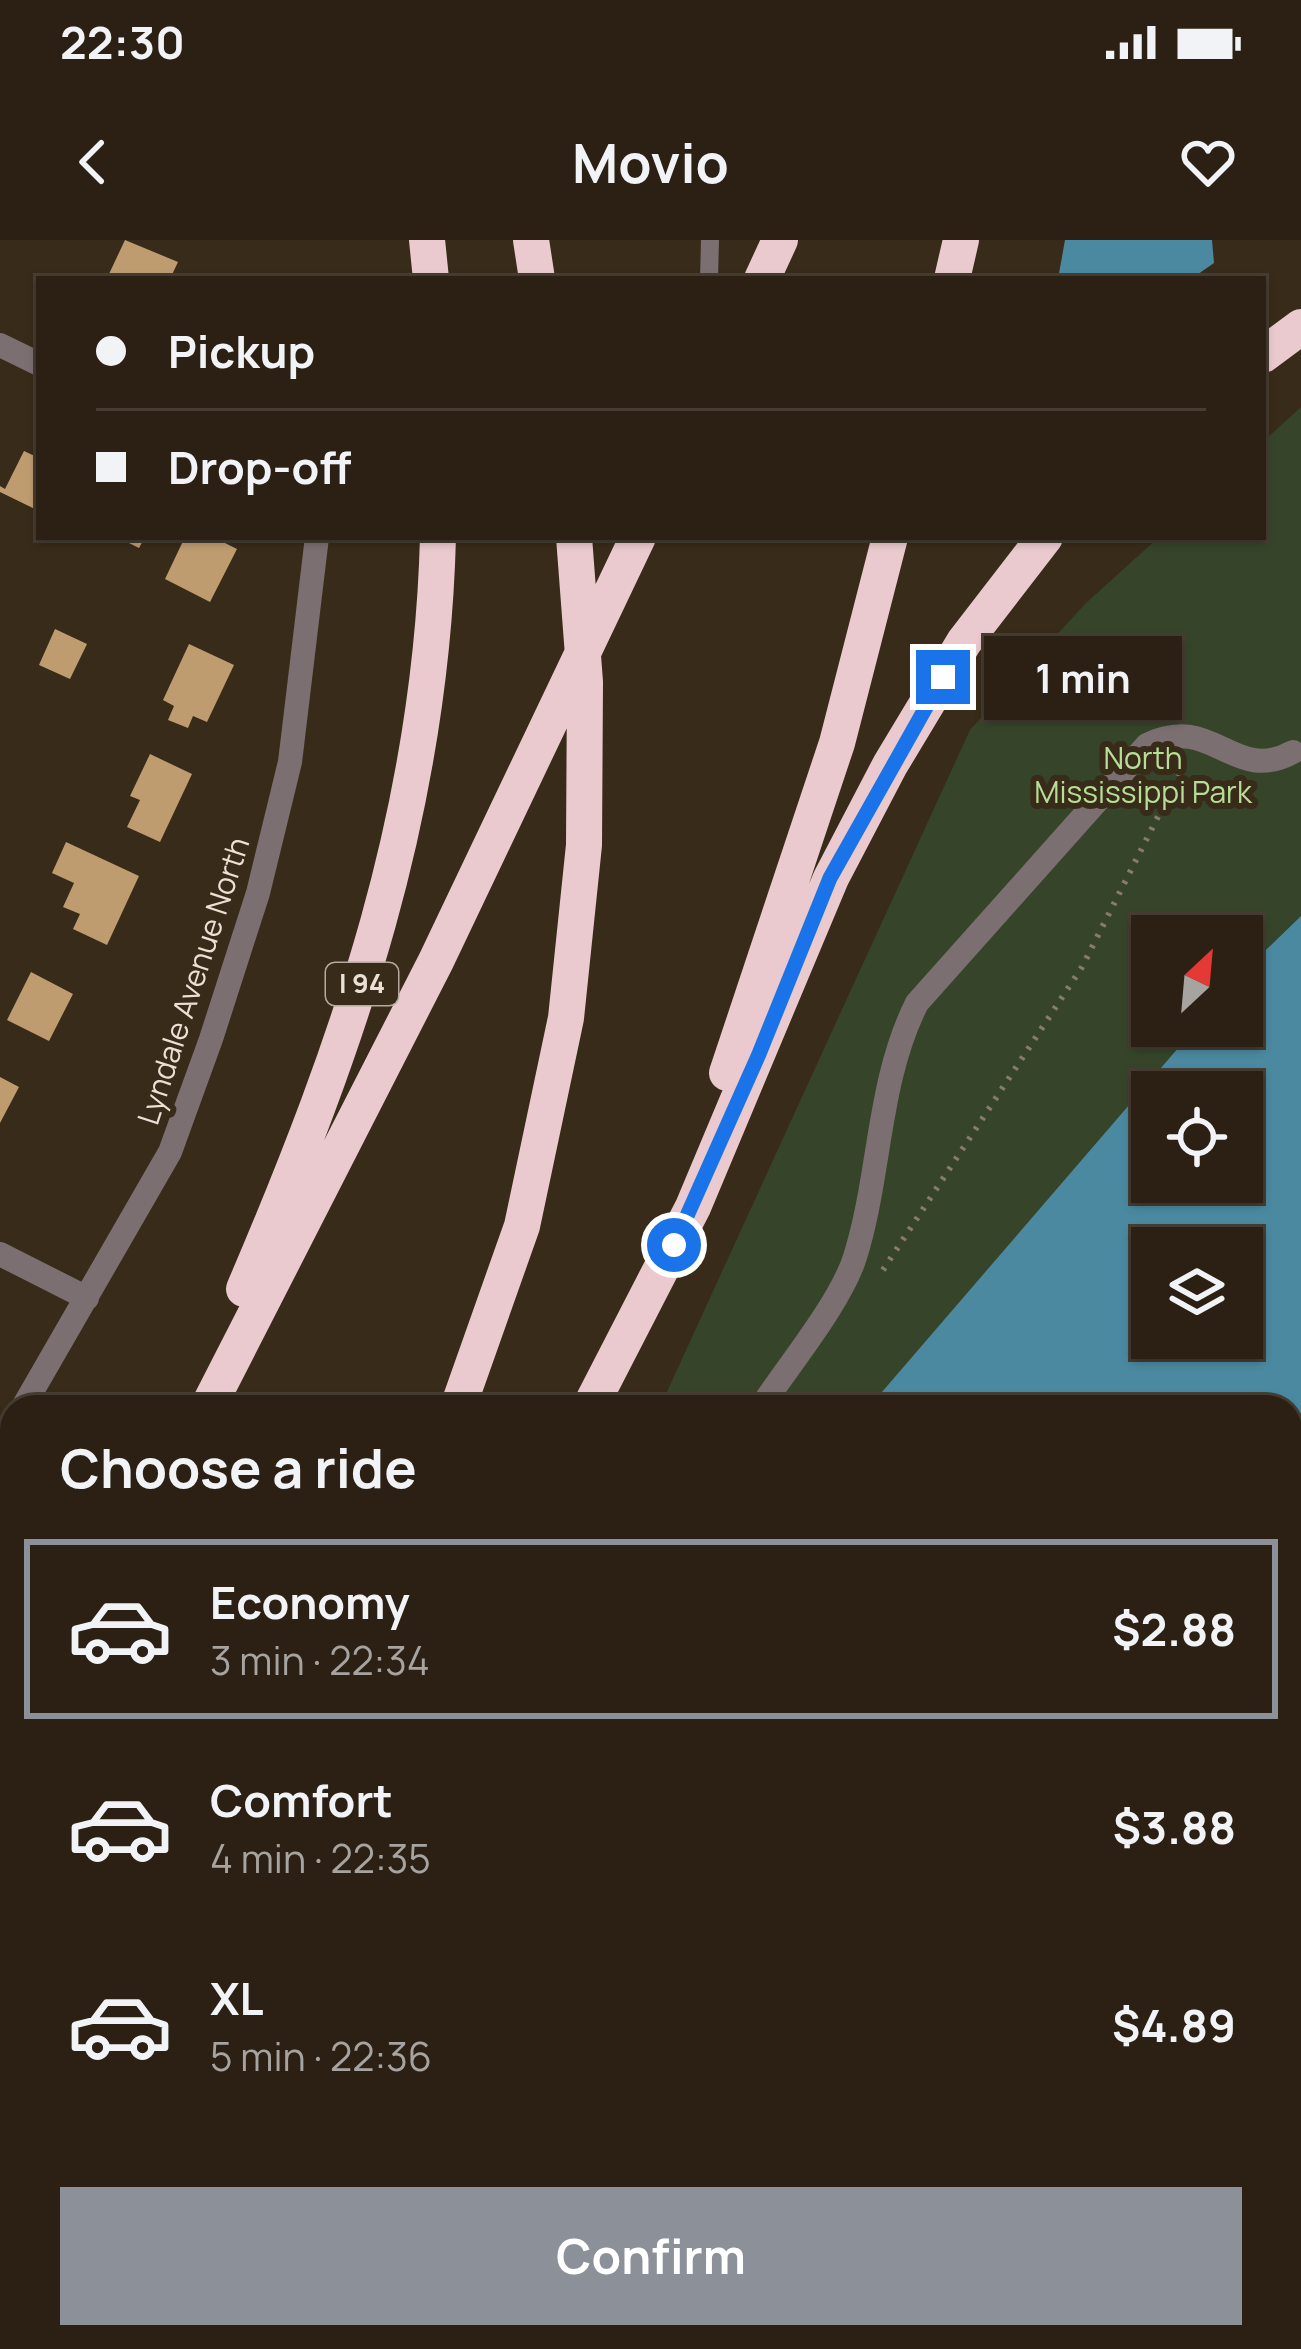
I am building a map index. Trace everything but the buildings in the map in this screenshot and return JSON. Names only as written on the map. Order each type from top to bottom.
[{"type":"highway","points":[[427,240],[431,276]]},
{"type":"highway","points":[[531,240],[537,276]]},
{"type":"highway","points":[[763,276],[780,240]]},
{"type":"highway","points":[[953,276],[961,240]]},
{"type":"highway","points":[[1266,354],[1301,327]]},
{"type":"highway","name":"I 94","points":[[197,1395],[320,1108],[390,889],[421,724],[438,540]]},
{"type":"highway","points":[[462,1395],[522,1226],[559,1064],[582,894],[585,682],[574,540]]},
{"type":"highway","points":[[214,1395],[436,961],[637,540]]},
{"type":"highway","points":[[576,1395],[647,1264],[717,1102],[830,764],[889,540]]},
{"type":"highway","points":[[596,1395],[693,1208],[830,878],[890,765],[964,642],[1044,540]]},
{"type":"street","points":[[0,345],[36,363]]},
{"type":"street","name":"Lyndale Avenue North","points":[[30,1395],[170,1152],[258,893],[290,762],[317,540]]},
{"type":"street","points":[[768,1395],[850,1270],[884,1107],[905,1025],[916,1003],[1147,746],[1164,736],[1181,735],[1211,741],[1249,761],[1280,760],[1293,752]]},
{"type":"street","points":[[0,1254],[88,1298]]},
{"type":"lane","points":[[709,276],[710,240]]},
{"type":"path","points":[[880,1275],[1082,967],[1190,753]]},
{"type":"green space","name":"North Mississippi Park","points":[[1301,407],[1301,916],[1263,953],[1263,915],[1131,915],[1131,1047],[1179,1047],[1158,1071],[1131,1071],[1131,1103],[879,1395],[665,1395],[970,730],[1085,604],[1156,540],[1266,540],[1266,439]]},
{"type":"water","points":[[1065,240],[1212,240],[1214,263],[1195,276],[1059,276]]},
{"type":"water","points":[[1301,916],[1301,1395],[879,1395],[1131,1103],[1131,1203],[1263,1203],[1263,1071],[1158,1071],[1179,1047],[1263,1047],[1263,953]]},
{"type":"route","points":[[674,1245],[830,878],[943,677]]}]
